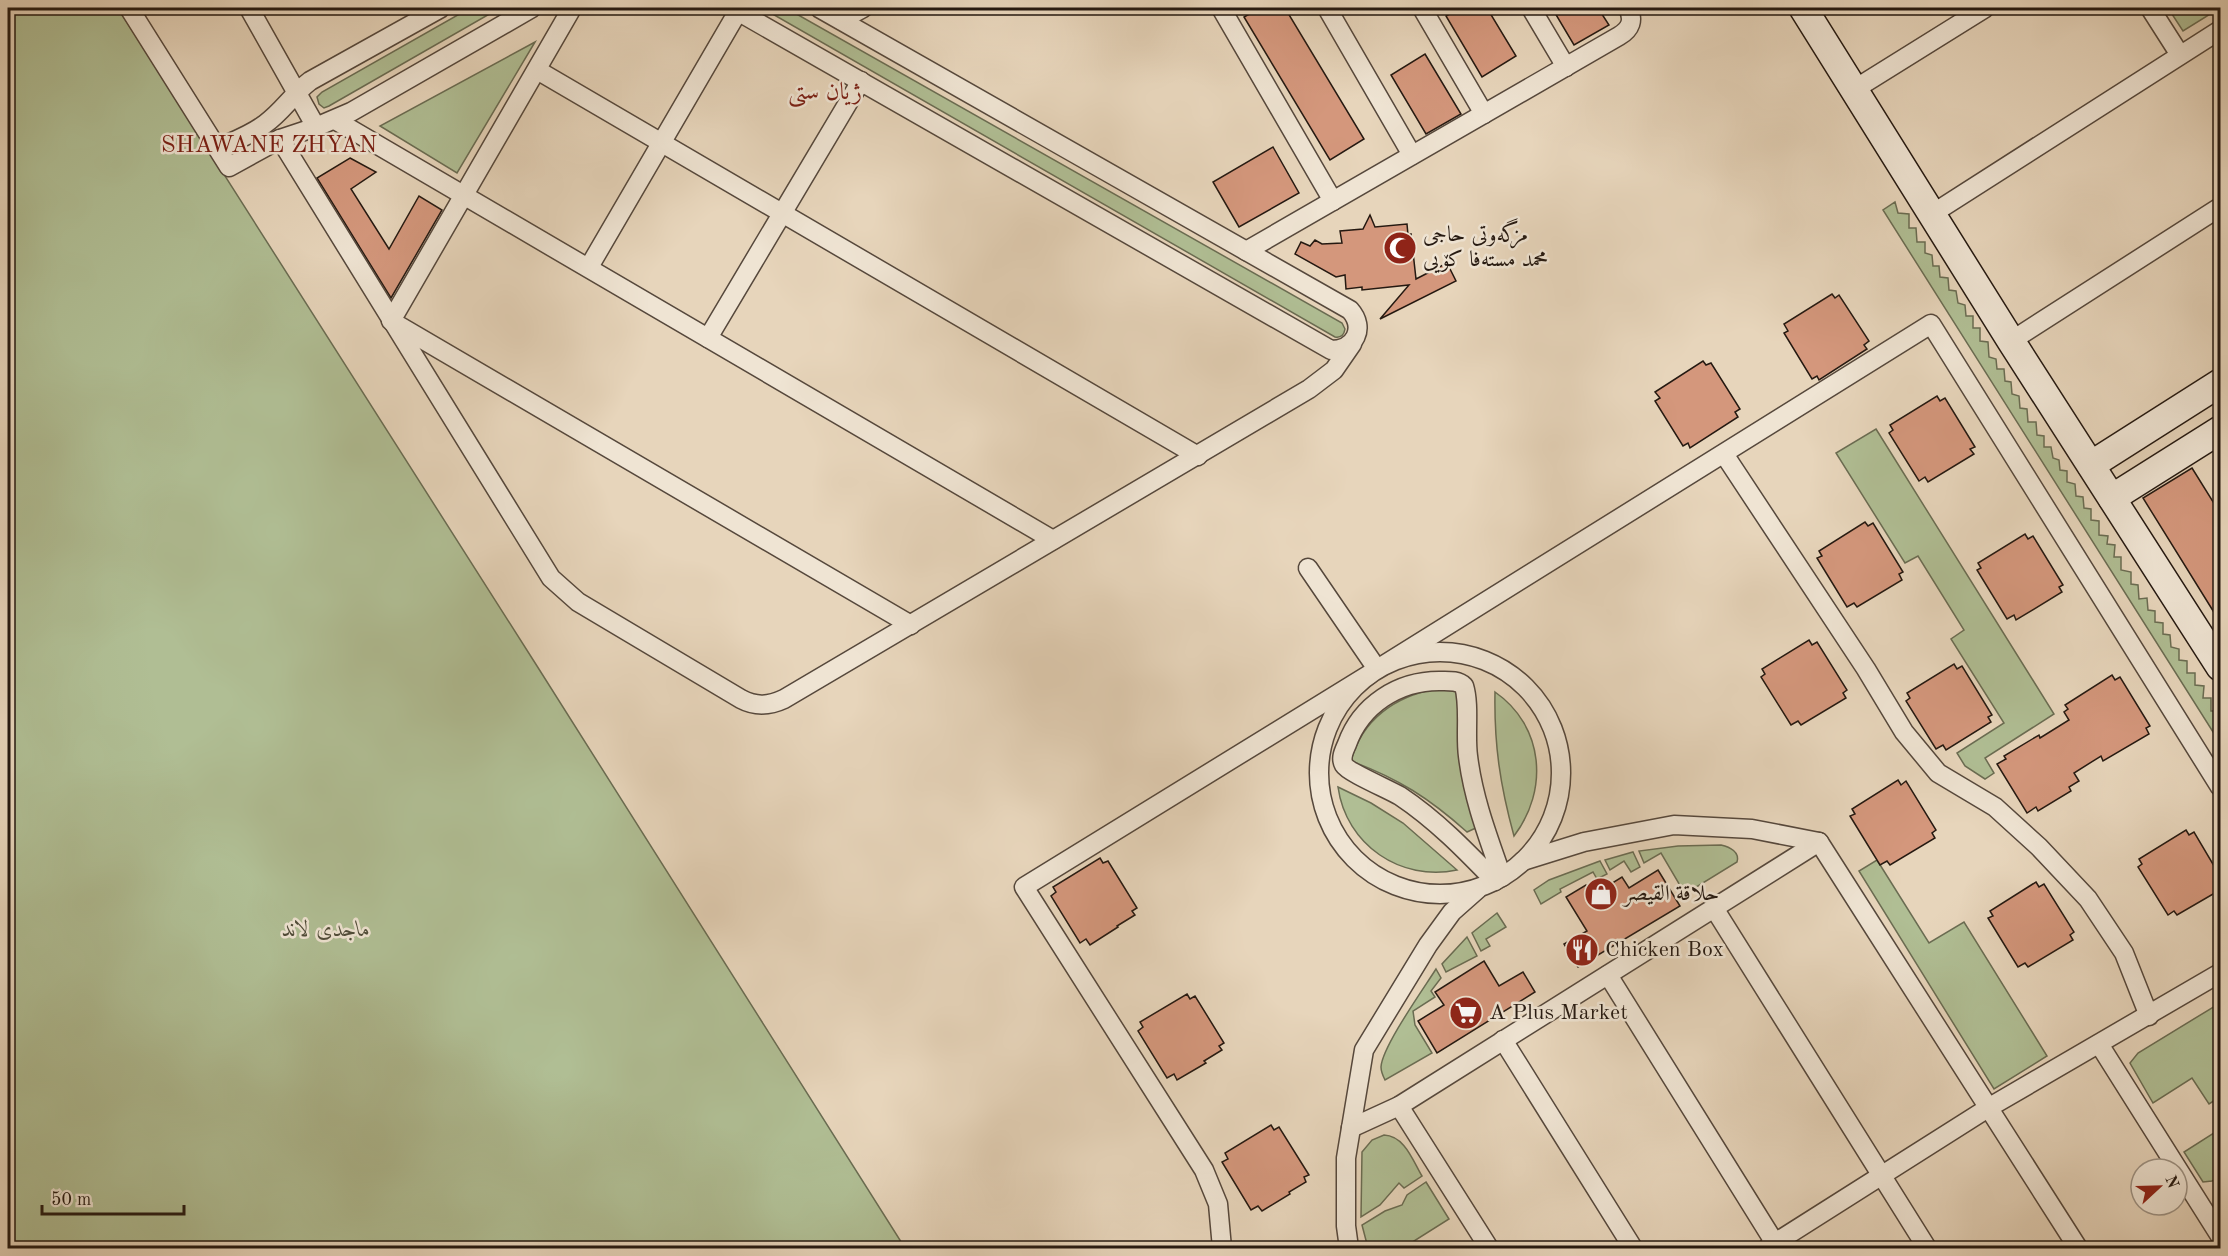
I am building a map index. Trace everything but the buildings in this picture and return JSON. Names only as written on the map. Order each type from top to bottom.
[{"type":"street","points":[[129,8],[229,167],[280,139],[335,120],[366,104],[532,8]]},
{"type":"street","points":[[249,8],[316,127]]},
{"type":"street","points":[[218,148],[254,132],[310,81],[420,13],[441,8]]},
{"type":"street","points":[[391,321],[572,8]]},
{"type":"street","points":[[280,139],[551,578],[578,602],[731,693],[755,704],[770,705],[911,625],[1322,380],[1334,370],[1356,338],[1358,323],[1350,310],[819,8]]},
{"type":"street","points":[[841,20],[863,8]]},
{"type":"street","points":[[1221,8],[1333,201]]},
{"type":"street","points":[[1328,8],[1413,155]]},
{"type":"street","points":[[1422,8],[1484,114]]},
{"type":"street","points":[[1531,8],[1566,67]]},
{"type":"street","points":[[1246,251],[1628,30],[1632,20],[1628,8]]},
{"type":"street","points":[[1803,8],[2011,341],[2220,668]]},
{"type":"street","points":[[1855,89],[1985,8]]},
{"type":"street","points":[[2150,8],[2180,55]]},
{"type":"street","points":[[589,267],[737,9],[1331,350],[1346,348],[1352,344]]},
{"type":"street","points":[[1932,214],[2220,30]]},
{"type":"street","points":[[537,70],[1198,456]]},
{"type":"street","points":[[708,338],[861,81]]},
{"type":"street","points":[[335,120],[1053,540]]},
{"type":"street","points":[[2011,341],[2220,207]]},
{"type":"street","points":[[391,321],[911,625]]},
{"type":"street","points":[[1222,1248],[1218,1204],[1204,1170],[1024,887],[1931,324],[2220,787]]},
{"type":"street","points":[[2091,465],[2220,383]]},
{"type":"street","points":[[2112,498],[2220,432]]},
{"type":"street","points":[[1724,454],[1904,732],[1938,773],[1995,807],[2039,847],[2088,899],[2124,953],[2149,1016]]},
{"type":"street","points":[[1308,568],[1377,669]]},
{"type":"street","points":[[1492,882],[1447,894],[1426,893],[1389,883],[1361,865],[1334,832],[1322,801],[1319,776],[1320,759],[1328,726],[1345,697],[1377,669],[1418,653],[1454,652],[1489,662],[1519,681],[1542,709],[1557,742],[1561,778],[1554,813],[1544,835],[1523,861]]},
{"type":"street","points":[[1431,681],[1456,682],[1464,686],[1467,753],[1492,882],[1459,843],[1420,810],[1398,795],[1347,769],[1343,764],[1344,752],[1353,729],[1368,710],[1386,695],[1408,685],[1431,681]]},
{"type":"street","points":[[1554,813],[1556,827],[1564,837],[1576,842],[1584,842]]},
{"type":"street","points":[[1349,1248],[1346,1226],[1346,1158],[1356,1086],[1364,1050],[1428,945],[1452,912],[1523,861],[1584,842],[1674,825],[1752,829],[1819,842],[2078,1248]]},
{"type":"street","points":[[1351,1128],[1399,1106],[1819,842]]},
{"type":"street","points":[[1426,893],[1437,900],[1444,911],[1439,929]]},
{"type":"street","points":[[1714,908],[1927,1248]]},
{"type":"street","points":[[1608,975],[1774,1247],[1881,1175],[1988,1108],[2220,973]]},
{"type":"street","points":[[1503,1040],[1633,1248]]},
{"type":"street","points":[[2099,1044],[2220,1236]]},
{"type":"street","points":[[1399,1106],[1489,1248]]},
{"type":"green space","name":"ماجدی لاند","points":[[8,8],[118,8],[905,1248],[8,1248]]},
{"type":"green space","points":[[470,8],[500,8],[329,106],[324,108],[319,104],[317,97],[322,92]]},
{"type":"green space","points":[[768,8],[786,8],[1342,323],[1344,333],[1335,337],[769,12]]},
{"type":"green space","points":[[2168,8],[2220,8],[2183,31]]},
{"type":"green space","points":[[535,42],[457,173],[380,126]]},
{"type":"green space","points":[[1895,202],[1898,213],[1909,214],[1909,228],[1916,228],[1917,242],[1925,242],[1925,253],[1932,255],[1933,266],[1939,266],[1940,277],[1948,278],[1949,290],[1956,291],[1958,303],[1965,305],[1966,316],[1973,316],[1973,328],[1980,328],[1980,341],[1988,342],[1989,357],[1996,359],[1997,369],[2004,369],[2005,381],[2011,382],[2012,394],[2019,396],[2020,408],[2027,409],[2028,422],[2036,422],[2037,435],[2044,436],[2044,447],[2051,447],[2053,458],[2059,460],[2060,470],[2067,471],[2067,482],[2075,484],[2076,496],[2083,497],[2084,508],[2091,509],[2091,520],[2099,521],[2099,535],[2108,536],[2107,544],[2115,545],[2114,557],[2121,557],[2121,570],[2131,572],[2131,584],[2138,585],[2139,599],[2147,598],[2148,610],[2155,611],[2155,622],[2163,623],[2163,634],[2170,635],[2171,647],[2179,649],[2179,660],[2187,661],[2187,673],[2195,673],[2195,685],[2204,686],[2203,698],[2211,698],[2211,711],[2219,711],[2220,743],[1883,210]]},
{"type":"green space","points":[[1876,429],[2054,714],[1985,758],[1994,773],[1985,779],[1965,766],[1957,753],[2004,723],[1951,639],[1964,630],[1918,556],[1905,563],[1836,453]]},
{"type":"green space","points":[[1436,689],[1458,690],[1478,827],[1467,832],[1413,790],[1351,761],[1363,733],[1383,712],[1407,697]]},
{"type":"green space","points":[[1495,692],[1524,722],[1532,740],[1536,760],[1533,799],[1514,836],[1499,764]]},
{"type":"green space","points":[[1338,787],[1371,803],[1403,823],[1457,870],[1436,872],[1416,870],[1380,855],[1364,842],[1352,826],[1343,808]]},
{"type":"green space","points":[[1721,845],[1736,853],[1737,862],[1685,894],[1661,853],[1644,863],[1639,851],[1678,846]]},
{"type":"green space","points":[[1633,852],[1640,867],[1631,872],[1624,861],[1610,870],[1605,860]]},
{"type":"green space","points":[[1877,860],[1929,943],[1964,922],[2047,1056],[1994,1089],[1859,871]]},
{"type":"green space","points":[[1600,861],[1607,874],[1597,879],[1593,872],[1560,889],[1561,892],[1541,904],[1534,890],[1549,880]]},
{"type":"green space","points":[[1497,913],[1506,927],[1486,939],[1490,946],[1481,951],[1472,933]]},
{"type":"green space","points":[[1467,937],[1477,956],[1446,972],[1442,964]]},
{"type":"green space","points":[[1436,969],[1441,978],[1431,991],[1435,997],[1413,1011],[1415,1025],[1432,1053],[1385,1080],[1381,1067],[1388,1046]]},
{"type":"green space","points":[[2220,1003],[2220,1097],[2209,1104],[2192,1078],[2153,1103],[2130,1063],[2138,1053]]},
{"type":"green space","points":[[2220,1129],[2220,1177],[2203,1182],[2184,1152]]},
{"type":"green space","points":[[1384,1135],[1391,1136],[1403,1144],[1422,1176],[1404,1188],[1399,1183],[1380,1205],[1361,1217],[1362,1152],[1372,1140]]},
{"type":"green space","points":[[1426,1182],[1449,1219],[1403,1248],[1368,1248],[1362,1225],[1385,1211],[1402,1205],[1407,1195]]},
{"type":"place","name":"مزگەوتی حاجی محمد مستەفا کۆیی","points":[[1400,248]]},
{"type":"place","name":"حلاقة القيصر","points":[[1601,894]]},
{"type":"place","name":"Chicken Box","points":[[1582,950]]},
{"type":"place","name":"A Plus Market","points":[[1466,1013]]},
{"type":"district","name":"ژیان ستی","points":[[825,93]]},
{"type":"district","name":"SHAWANE ZHYAN","points":[[269,146]]}]
